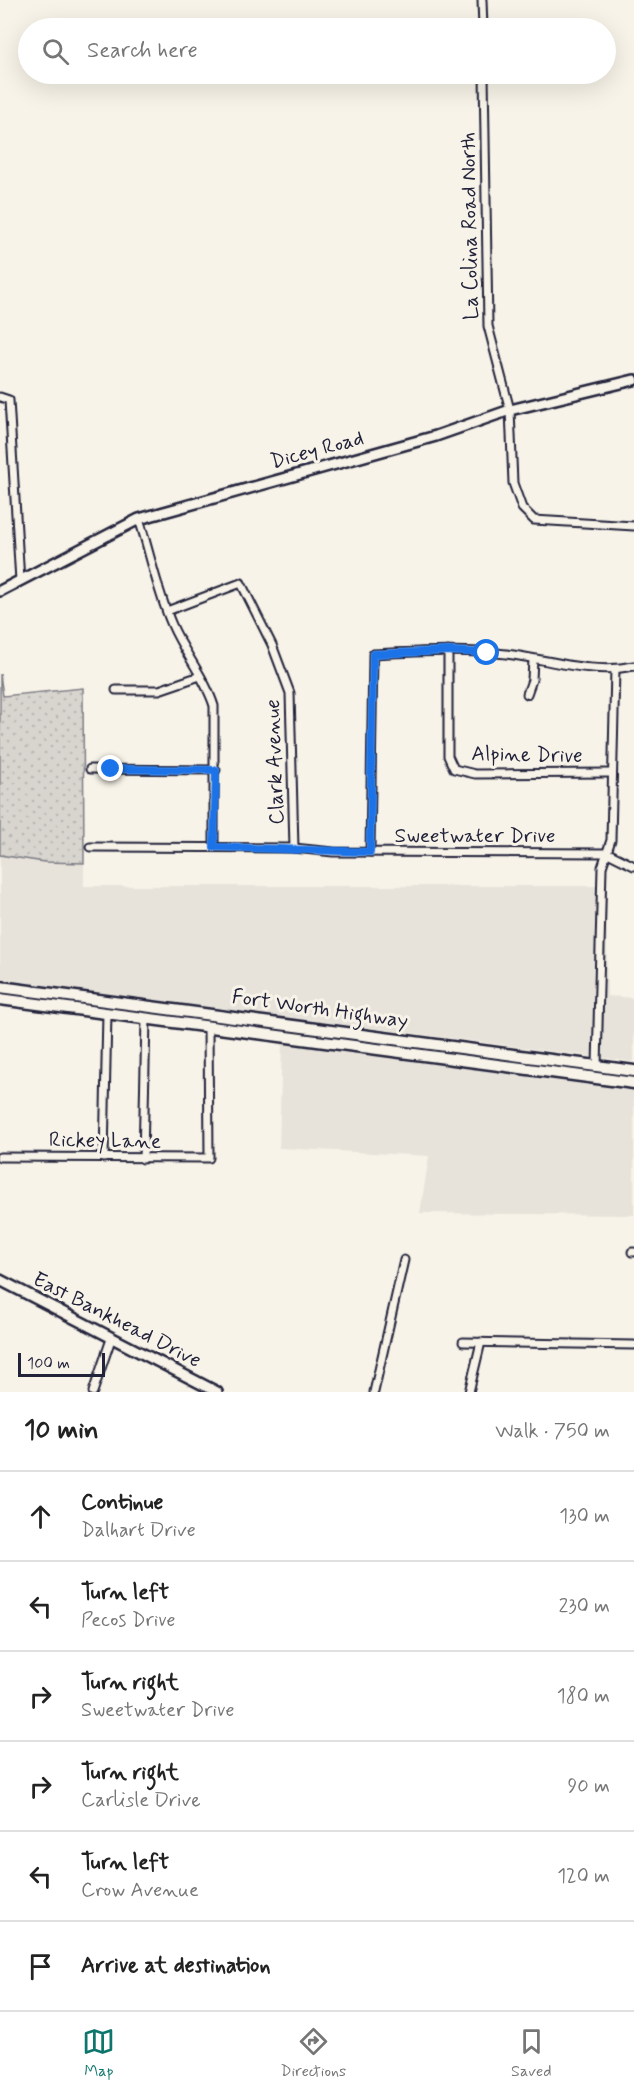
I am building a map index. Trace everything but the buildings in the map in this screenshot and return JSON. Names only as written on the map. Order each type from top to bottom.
[{"type":"main road","name":"Fort Worth Highway","points":[[0,987],[478,1050],[634,1083]]},
{"type":"main road","points":[[67,1008],[68,996]]},
{"type":"main road","name":"Fort Worth Highway","points":[[0,999],[476,1062],[597,1066],[634,1071]]},
{"type":"main road","points":[[175,1022],[177,1010]]},
{"type":"main road","points":[[359,1046],[360,1034]]},
{"type":"main road","points":[[476,1062],[478,1050]]},
{"type":"street","points":[[483,0],[483,18]]},
{"type":"street","name":"La Colina Road North","points":[[484,84],[488,326],[510,410],[513,483],[522,508],[534,520],[634,526]]},
{"type":"street","name":"Dicey Road","points":[[0,591],[140,519],[436,436],[510,410],[634,381]]},
{"type":"street","points":[[0,397],[9,400],[20,581]]},
{"type":"street","points":[[140,519],[167,611],[181,646],[200,676],[214,706],[216,770],[214,847]]},
{"type":"street","name":"Clark Avenue","points":[[167,611],[240,583],[272,645],[290,693],[294,848]]},
{"type":"street","points":[[370,852],[373,654],[448,651],[506,654],[581,668],[615,669],[634,666]]},
{"type":"street","name":"Alpine Drive","points":[[448,651],[448,756],[454,768],[475,774],[611,773]]},
{"type":"street","points":[[527,694],[532,680],[533,659]]},
{"type":"street","points":[[597,1066],[602,867],[611,840],[615,669]]},
{"type":"street","points":[[116,690],[159,690],[200,676]]},
{"type":"street","points":[[90,769],[216,770]]},
{"type":"street","name":"Sweetwater Drive","points":[[90,847],[294,848],[333,852],[608,853],[634,866]]},
{"type":"street","points":[[104,1158],[107,1013]]},
{"type":"street","points":[[143,1159],[146,1018]]},
{"type":"street","name":"Rickey Lane","points":[[0,1157],[209,1158],[208,1026]]},
{"type":"street","points":[[374,1392],[404,1260]]},
{"type":"street","name":"East Bankhead Drive","points":[[0,1280],[217,1392]]},
{"type":"street","points":[[93,1392],[111,1339]]},
{"type":"street","points":[[463,1342],[634,1345]]},
{"type":"street","points":[[469,1392],[481,1342]]},
{"type":"shaded area","points":[[0,674],[3,696],[83,688],[84,863],[44,862],[0,855]]},
{"type":"shaded area","points":[[0,855],[44,862],[84,863],[84,886],[607,886],[607,996],[634,998],[634,1062],[0,980]]},
{"type":"shaded area","points":[[282,1042],[634,1091],[634,1215],[420,1213],[429,1156],[279,1148]]},
{"type":"route","points":[[111,769],[216,770],[214,847],[370,852],[373,654],[448,651],[487,653]]}]
